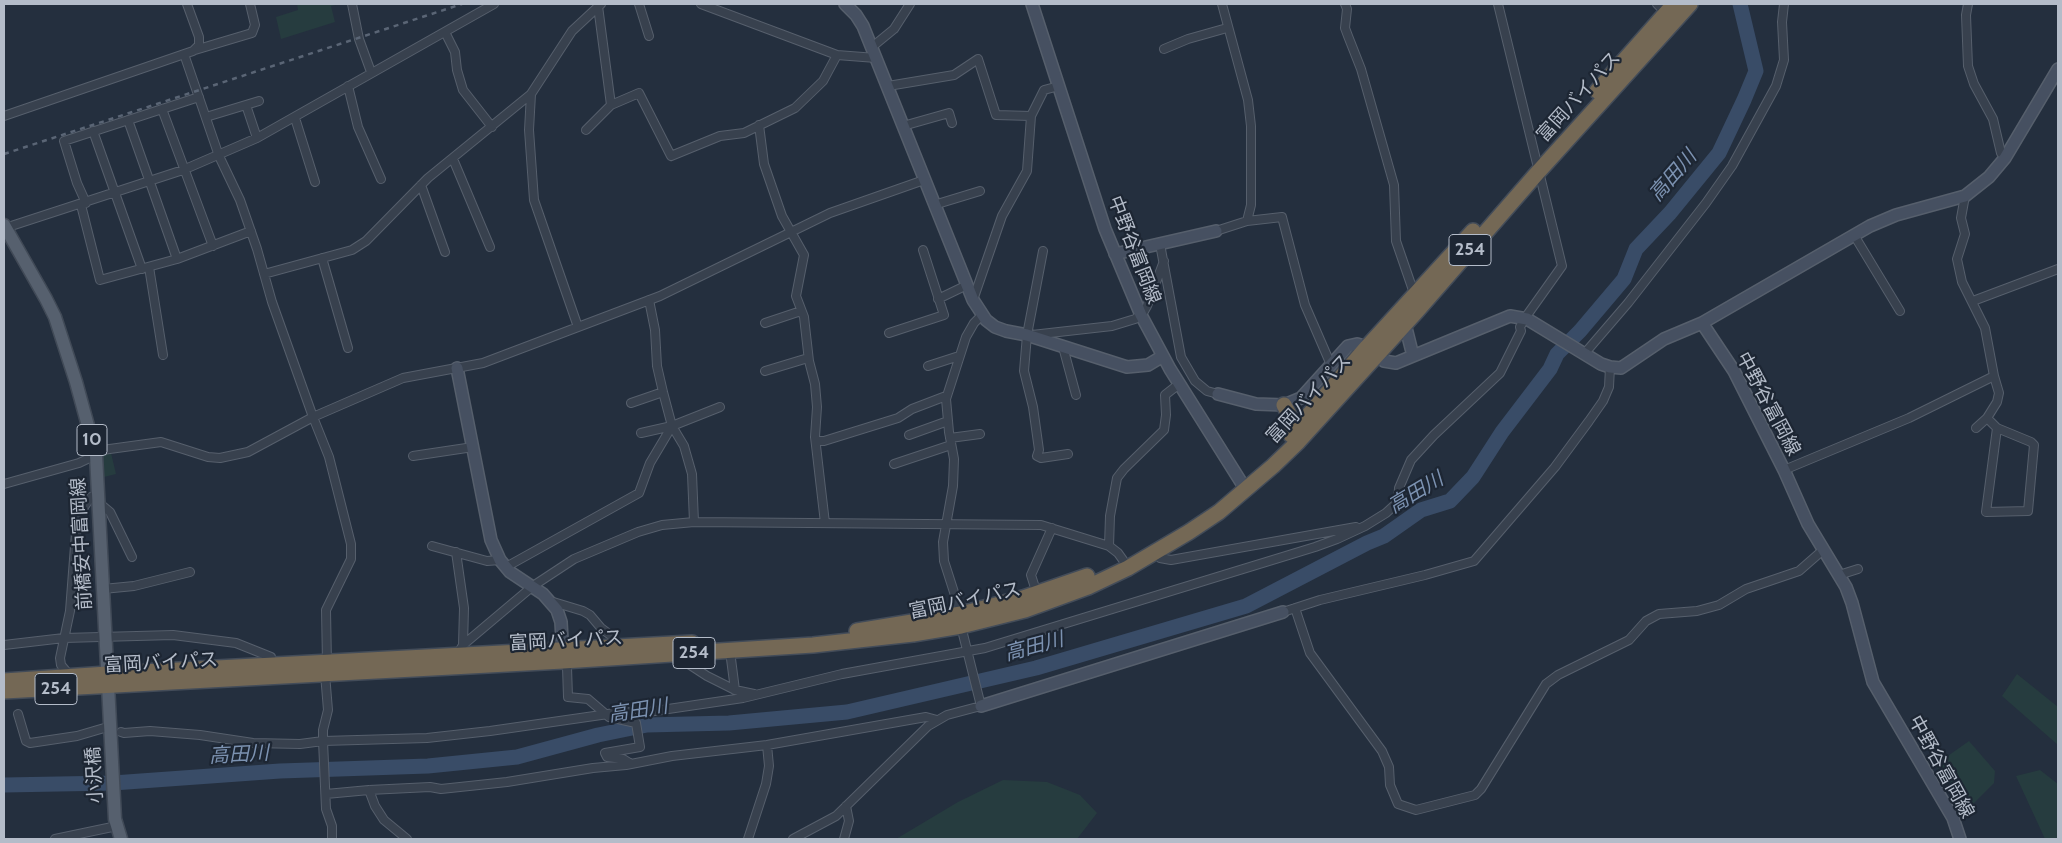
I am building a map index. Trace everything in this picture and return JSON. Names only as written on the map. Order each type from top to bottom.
[{"type":"highway","name":"富岡バイパス","points":[[4,691],[271,666],[326,668],[460,650],[563,655],[615,647],[812,636],[911,623],[961,620],[1084,577],[1123,560],[1185,524],[1243,486],[1298,442],[1415,296],[1690,4]]},
{"type":"highway","name":"富岡バイパス","points":[[4,681],[71,677],[108,680],[563,655],[686,654],[730,651],[863,640],[961,620],[1025,610],[1067,595],[1108,578],[1156,553],[1219,512],[1372,351],[1405,324],[1538,165],[1666,7]]},
{"type":"highway","points":[[1284,405],[1292,420],[1291,435]]},
{"type":"main road","name":"前橋安中富岡線","points":[[5,226],[55,317],[76,382],[95,453],[108,680],[115,729]]},
{"type":"main road","name":"小沢橋","points":[[115,729],[116,823]]},
{"type":"main road","name":"10","points":[[116,823],[121,839]]},
{"type":"street","points":[[187,4],[199,37],[199,45],[193,51]]},
{"type":"street","points":[[4,116],[184,54],[252,33],[255,25],[250,4]]},
{"type":"street","points":[[352,4],[359,39],[371,72]]},
{"type":"street","points":[[5,226],[83,204],[219,156],[295,118],[371,72],[494,4]]},
{"type":"street","points":[[639,4],[649,36]]},
{"type":"street","points":[[702,4],[837,55],[876,58]]},
{"type":"street","points":[[846,4],[860,20],[872,47],[967,286],[982,315],[995,327],[1027,335],[1127,367],[1148,365],[1163,356]]},
{"type":"street","points":[[872,47],[894,29],[910,4]]},
{"type":"street","name":"中野谷富岡線","points":[[1032,4],[1105,229],[1141,315],[1179,384],[1243,486]]},
{"type":"street","points":[[1222,4],[1248,100],[1251,126],[1251,195],[1247,221]]},
{"type":"street","points":[[1345,4],[1347,9],[1345,28],[1361,70],[1394,185],[1396,241],[1415,296]]},
{"type":"street","points":[[18,714],[26,741],[30,743],[115,729],[175,733],[253,743],[300,744],[323,741],[427,738],[490,732],[606,716],[622,712],[641,713],[682,708],[743,698],[842,674],[985,648],[1252,567],[1337,539],[1386,513],[1398,502],[1399,488],[1411,460],[1434,435],[1500,373],[1521,331],[1520,327],[1562,266],[1498,4]]},
{"type":"street","points":[[1583,351],[1628,303],[1706,204],[1732,166],[1776,86],[1784,60],[1782,22],[1784,4]]},
{"type":"street","points":[[1968,4],[1966,15],[1968,66],[1974,84],[1993,119],[2001,153],[2005,158]]},
{"type":"street","points":[[264,274],[352,250],[366,241],[421,186],[531,94],[572,31],[599,5]]},
{"type":"street","points":[[599,5],[611,105]]},
{"type":"street","points":[[1164,49],[1188,39],[1228,28]]},
{"type":"street","points":[[445,32],[455,52],[457,70],[463,90],[492,127]]},
{"type":"street","points":[[184,54],[219,156],[240,200],[272,302],[335,475],[351,544],[351,559],[326,610],[328,710],[323,741],[326,809],[332,826],[332,839]]},
{"type":"street","points":[[586,130],[611,105],[639,93],[671,156],[720,136],[744,132],[795,108],[823,81],[837,55]]},
{"type":"street","points":[[888,86],[954,75],[978,59],[996,115],[1031,116]]},
{"type":"street","points":[[1160,244],[1183,363],[1200,386],[1218,394],[1256,404],[1284,405],[1301,398],[1348,346],[1357,344],[1372,351],[1384,361],[1391,363],[1413,356],[1498,319],[1510,316],[1526,318],[1610,367],[1621,368],[1664,339],[1702,323],[1854,235],[1896,215],[1965,196],[1989,177],[2005,158],[2058,69]]},
{"type":"street","points":[[348,86],[358,128],[381,179]]},
{"type":"street","points":[[973,300],[1002,216],[1027,170],[1031,116],[1044,90],[1059,86]]},
{"type":"street","points":[[531,94],[529,130],[534,200],[578,326]]},
{"type":"street","points":[[199,97],[64,140],[83,204],[100,280],[177,259],[251,231]]},
{"type":"street","points":[[206,117],[259,101]]},
{"type":"street","points":[[246,105],[257,138]]},
{"type":"street","points":[[162,109],[212,246]]},
{"type":"street","points":[[903,126],[949,113],[952,123]]},
{"type":"street","points":[[295,118],[315,182]]},
{"type":"street","points":[[128,120],[177,259]]},
{"type":"street","points":[[759,125],[764,164],[782,216],[804,255],[796,296],[804,317],[808,358],[816,392],[816,441],[825,523]]},
{"type":"street","points":[[93,131],[146,268],[163,355]]},
{"type":"street","points":[[453,159],[490,247]]},
{"type":"street","points":[[4,484],[78,463],[95,453],[146,443],[161,442],[208,457],[220,458],[255,449],[313,418],[403,378],[483,363],[649,300],[830,213],[924,180]]},
{"type":"street","points":[[421,186],[445,252]]},
{"type":"street","points":[[934,205],[980,191]]},
{"type":"street","points":[[1965,196],[1961,218],[1965,234],[1957,259],[1962,282],[1985,328],[1999,393],[1997,402],[1987,418],[1976,428]]},
{"type":"street","points":[[1115,254],[1216,231],[1247,221],[1282,217],[1305,305],[1331,365]]},
{"type":"street","points":[[1854,235],[1900,311]]},
{"type":"street","points":[[889,334],[944,315],[923,250]]},
{"type":"street","points":[[1043,251],[1027,335],[1024,371],[1032,407],[1038,450],[1037,456],[1042,458],[1068,454]]},
{"type":"street","points":[[322,258],[348,348]]},
{"type":"street","points":[[1027,335],[1128,323],[1141,315],[1148,306],[1164,262]]},
{"type":"street","points":[[1973,301],[2058,269]]},
{"type":"street","points":[[938,299],[967,286]]},
{"type":"street","points":[[649,300],[655,330],[657,366],[663,392],[672,426],[684,446],[692,474],[694,522]]},
{"type":"street","points":[[765,323],[801,311]]},
{"type":"street","points":[[980,703],[961,620],[944,561],[943,542],[953,486],[954,459],[946,396],[966,337],[974,323],[982,315]]},
{"type":"street","name":"中野谷富岡線","points":[[1702,323],[1734,371],[1784,470],[1808,524],[1839,576],[1852,603],[1873,682],[1953,818],[1960,839]]},
{"type":"street","points":[[1405,324],[1413,356]]},
{"type":"street","points":[[1063,347],[1076,395]]},
{"type":"street","points":[[928,366],[959,356]]},
{"type":"street","points":[[765,371],[808,358]]},
{"type":"street","points":[[793,839],[822,825],[846,806],[928,726],[937,720],[980,703],[1320,600],[1425,575],[1474,561],[1555,467],[1589,421],[1603,401],[1608,387],[1610,367]]},
{"type":"street","points":[[457,368],[491,540],[503,564],[510,572],[533,586],[550,601],[561,622],[568,697],[588,699],[606,716],[636,724],[640,747],[605,752],[607,757],[623,759],[631,764]]},
{"type":"street","points":[[1784,470],[1909,418],[1994,376]]},
{"type":"street","points":[[1109,546],[1110,516],[1117,478],[1164,430],[1166,415],[1165,394],[1179,384]]},
{"type":"street","points":[[631,403],[663,392]]},
{"type":"street","points":[[816,441],[824,441],[898,418],[912,409],[946,396]]},
{"type":"street","points":[[641,433],[672,426],[720,407]]},
{"type":"street","points":[[1987,418],[1997,428],[2032,442],[2034,445],[2028,511],[1986,512],[1997,428]]},
{"type":"street","points":[[909,435],[948,421]]},
{"type":"street","points":[[432,546],[503,564],[639,493],[650,463],[672,426]]},
{"type":"street","points":[[894,464],[951,441],[980,434]]},
{"type":"street","points":[[413,456],[473,447]]},
{"type":"street","points":[[71,677],[61,665],[60,658],[70,611],[76,533],[84,507],[91,496],[97,498],[110,512],[132,557]]},
{"type":"street","points":[[460,650],[533,586],[574,559],[638,532],[662,525],[694,522],[1041,525],[1109,546],[1118,552],[1123,560]]},
{"type":"street","points":[[1156,553],[1160,558],[1171,560],[1364,526]]},
{"type":"street","points":[[1036,594],[1031,575],[1052,528]]},
{"type":"street","points":[[1296,608],[1310,653],[1382,751],[1388,767],[1390,786],[1398,804],[1416,810],[1475,795],[1546,684],[1558,675],[1629,640],[1646,622],[1659,614],[1697,611],[1719,605],[1746,588],[1800,571],[1823,550]]},
{"type":"street","points":[[456,552],[464,608],[460,650]]},
{"type":"street","points":[[1839,576],[1858,569]]},
{"type":"street","points":[[103,589],[134,586],[190,572]]},
{"type":"street","points":[[550,601],[590,615],[601,628],[613,637],[615,647]]},
{"type":"street","points":[[4,645],[64,638],[173,635],[236,643],[271,658],[271,666]]},
{"type":"street","points":[[730,651],[735,690]]},
{"type":"street","points":[[686,654],[687,662],[707,676],[735,690],[758,694]]},
{"type":"street","points":[[326,794],[369,790],[441,788],[507,782],[593,768],[631,764],[672,756],[767,745],[926,717],[937,720]]},
{"type":"street","points":[[748,839],[766,784],[769,766],[767,745]]},
{"type":"street","points":[[369,790],[375,806],[384,820],[407,839]]},
{"type":"street","points":[[844,839],[848,821],[846,806]]},
{"type":"street","points":[[54,839],[80,837],[116,823]]},
{"type":"green space","points":[[297,4],[340,4],[331,6],[335,22],[281,39],[276,17],[298,10]]},
{"type":"green space","points":[[111,453],[116,474],[100,478],[100,455]]},
{"type":"green space","points":[[2017,674],[2058,707],[2058,745],[2002,696]]},
{"type":"green space","points":[[1969,741],[1995,771],[1994,783],[1967,810],[1935,765]]},
{"type":"green space","points":[[2040,770],[2058,784],[2058,839],[2045,839],[2016,776]]},
{"type":"green space","points":[[1003,780],[1047,782],[1080,795],[1097,813],[1077,839],[896,839],[958,802]]},
{"type":"waterway","name":"高田川","points":[[4,785],[113,783],[280,771],[428,766],[517,757],[598,735],[647,725],[729,723],[847,712],[1036,668],[1246,606],[1384,536],[1421,510],[1450,501],[1473,477],[1502,432],[1550,369],[1557,354],[1580,331],[1624,279],[1636,249],[1670,213],[1719,153],[1756,71],[1740,4]]},
{"type":"railway","points":[[4,154],[462,4]]}]
